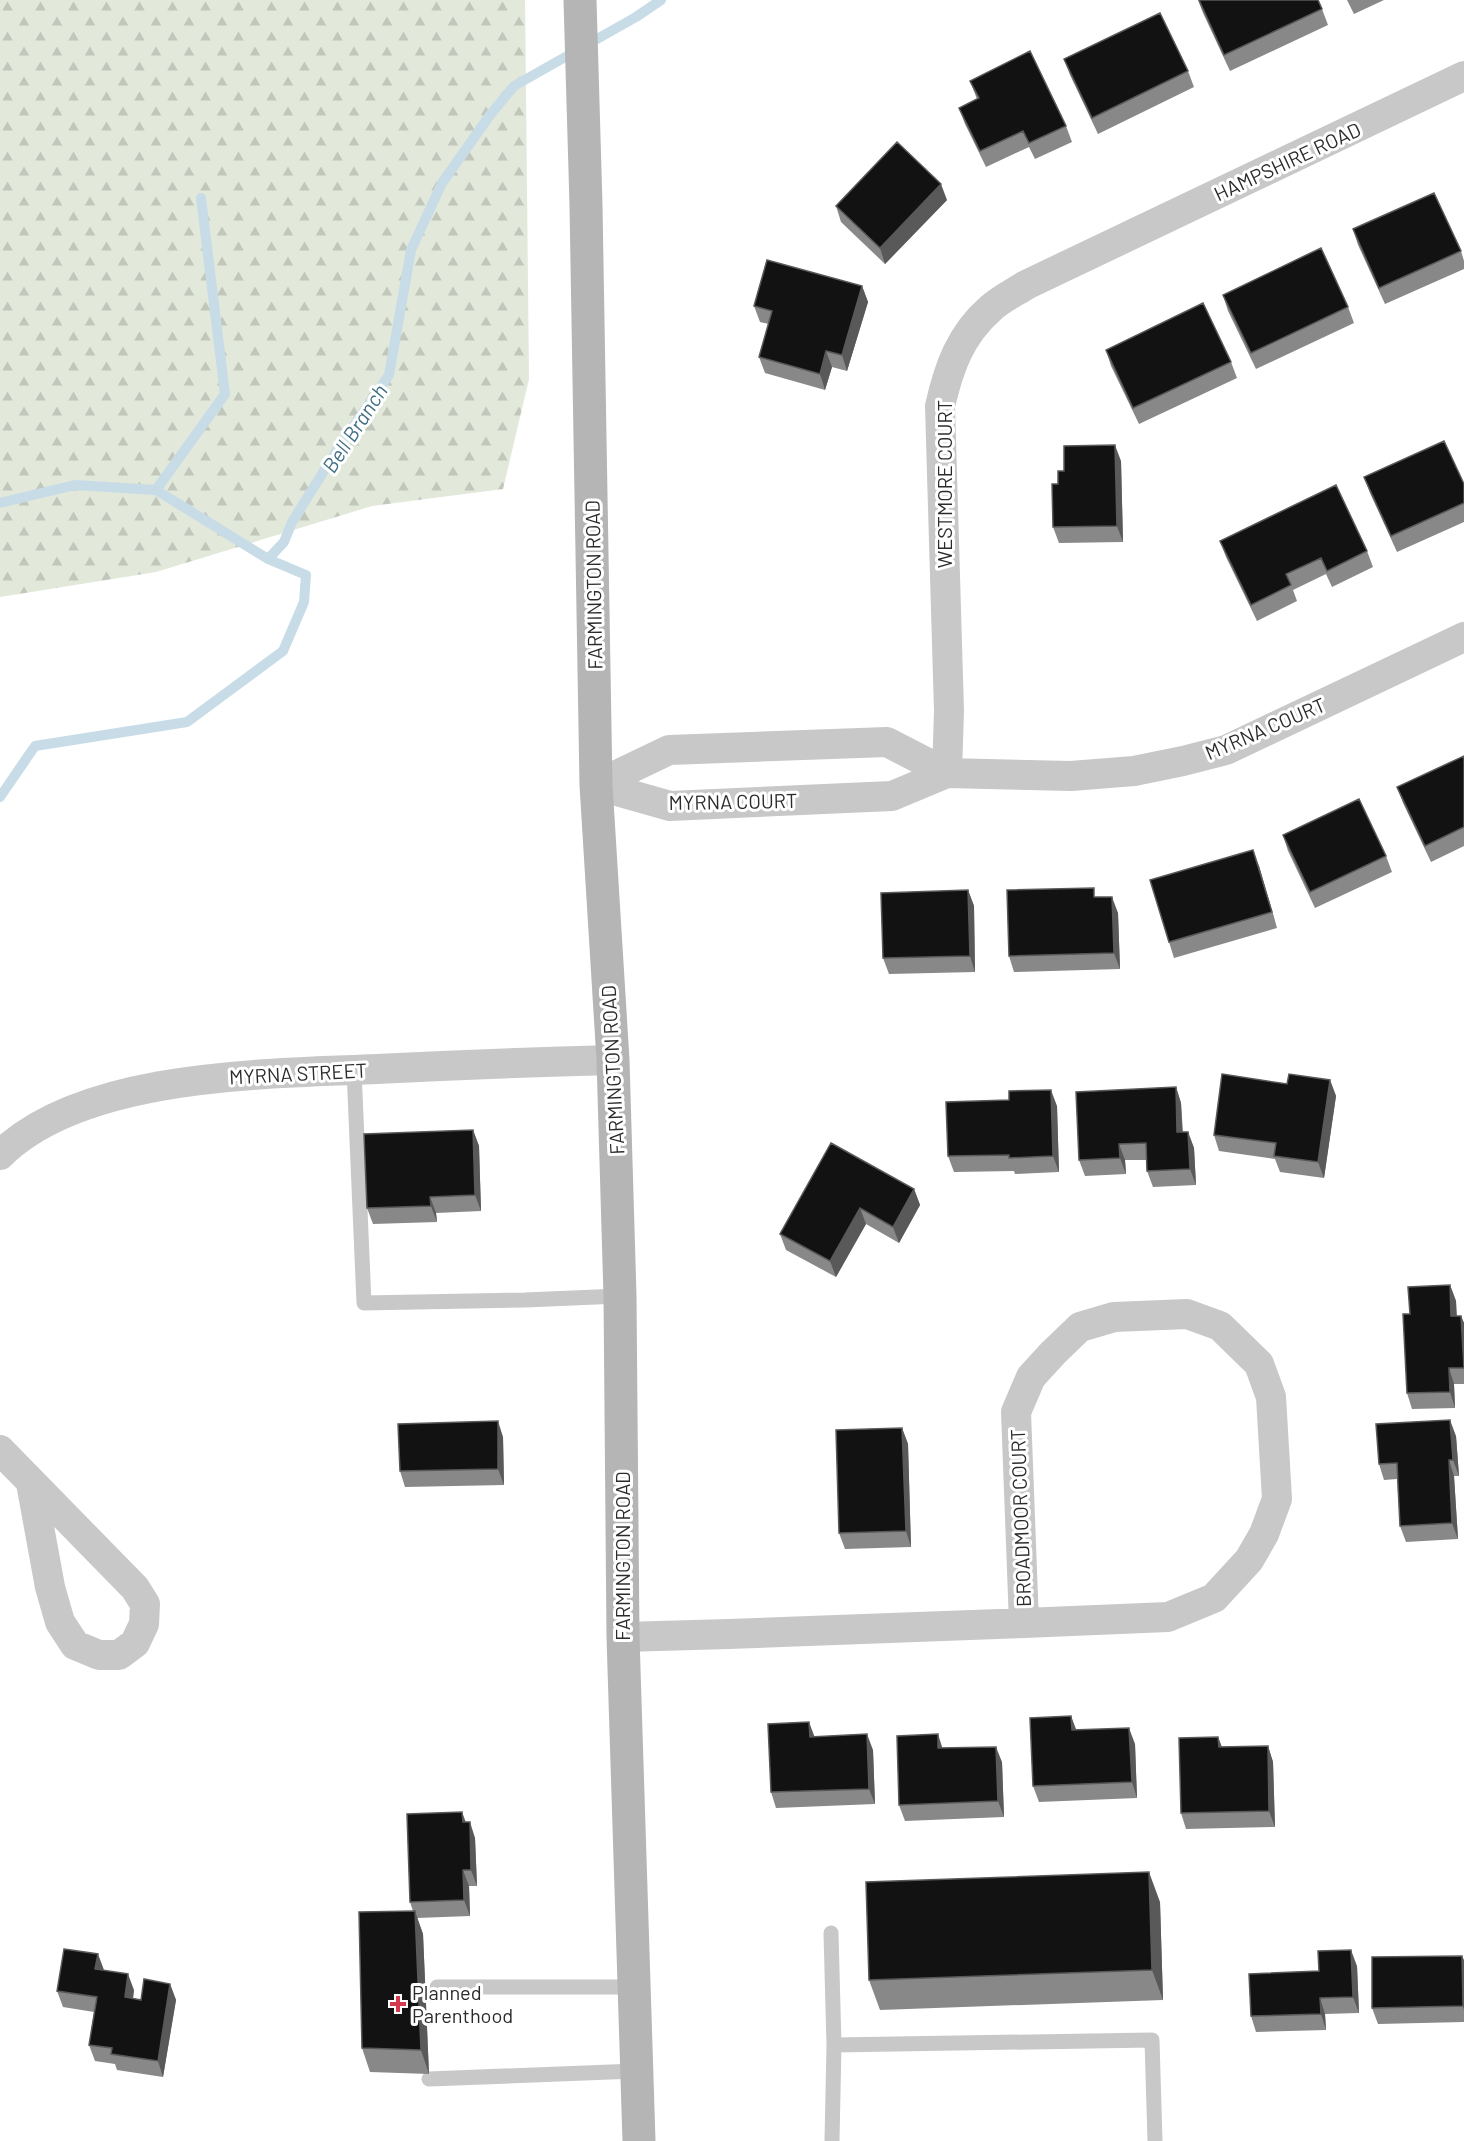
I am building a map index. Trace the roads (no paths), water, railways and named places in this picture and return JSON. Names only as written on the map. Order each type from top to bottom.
[{"type":"main road","name":"FARMINGTON ROAD","points":[[580,0],[586,205],[596,785],[613,1060],[621,1296],[623,1637],[639,2141]]},
{"type":"street","name":"HAMPSHIRE ROAD","points":[[1109,245],[1464,76]]},
{"type":"street","name":"WESTMORE COURT","points":[[947,773],[948,711],[940,406],[947,374],[957,351],[975,324],[992,307],[1026,285],[1109,245]]},
{"type":"street","name":"MYRNA COURT","points":[[596,785],[670,806],[892,796],[947,773],[1071,776],[1134,771],[1226,750],[1464,637]]},
{"type":"street","name":"MYRNA COURT","points":[[596,785],[669,750],[887,742],[947,773]]},
{"type":"street","name":"MYRNA STREET","points":[[0,1155],[32,1130],[69,1111],[119,1095],[221,1077],[521,1062],[613,1060]]},
{"type":"street","name":"BROADMOOR COURT","points":[[623,1637],[1024,1623],[1168,1617],[1214,1598],[1249,1560],[1264,1534],[1276,1499],[1271,1397],[1259,1364],[1220,1326],[1187,1314],[1114,1317],[1080,1327],[1031,1377],[1016,1412],[1024,1623]]},
{"type":"street","points":[[0,1450],[135,1588],[145,1605],[144,1624],[135,1643],[119,1655],[99,1655],[75,1645],[60,1622],[50,1587],[31,1483]]},
{"type":"lane","points":[[354,1070],[364,1303],[621,1296]]},
{"type":"lane","points":[[831,1933],[834,2045],[832,2141]]},
{"type":"lane","points":[[437,1987],[634,1987]]},
{"type":"lane","points":[[834,2045],[1152,2040],[1155,2141]]},
{"type":"lane","points":[[429,2079],[636,2071]]},
{"type":"waterway","name":"Bell Branch","points":[[268,559],[284,542],[292,522],[337,450],[389,375],[411,250],[442,183],[490,115],[514,86],[636,17],[661,0]]},
{"type":"waterway","points":[[156,490],[225,394],[201,198]]},
{"type":"waterway","points":[[0,503],[75,485],[156,490],[268,559],[306,575],[304,602],[283,651],[187,722],[35,746],[0,797]]},
{"type":"place","name":"Planned Parenthood","points":[[398,2004]]}]
